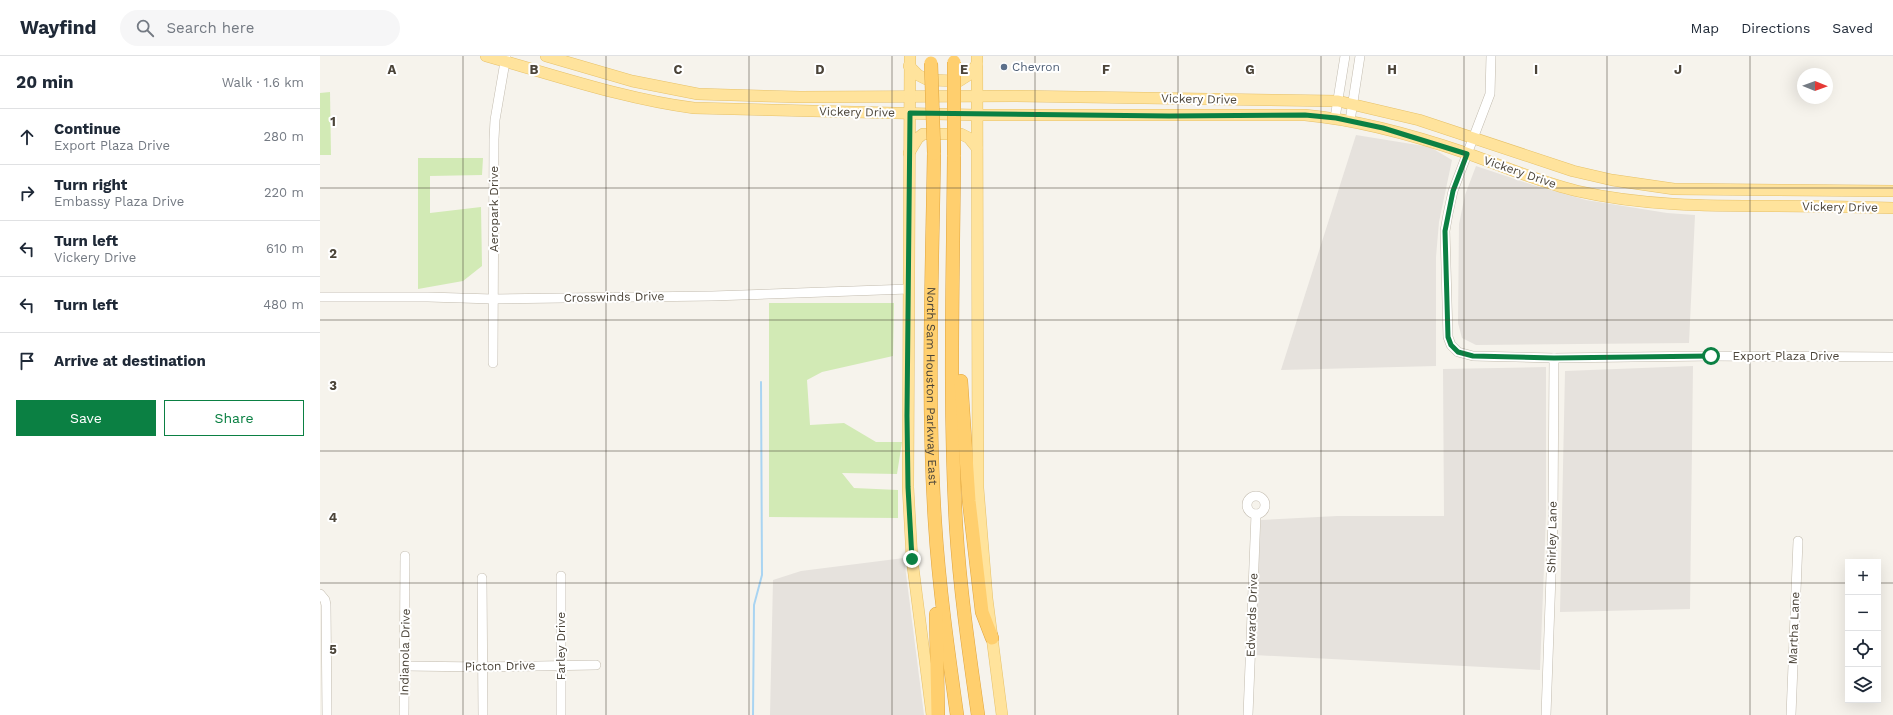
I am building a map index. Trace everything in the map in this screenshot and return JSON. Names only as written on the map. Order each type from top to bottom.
[{"type":"highway","name":"North Sam Houston Parkway East","points":[[931,59],[934,153],[931,406],[935,524],[942,602],[957,715]]},
{"type":"highway","name":"North Sam Houston Parkway East","points":[[954,59],[953,446],[956,527],[964,610],[978,715]]},
{"type":"highway","points":[[953,284],[969,501],[982,612],[992,638]]},
{"type":"highway","points":[[935,524],[938,715]]},
{"type":"main road","name":"Vickery Drive","points":[[486,56],[506,59],[583,84],[668,104],[694,108],[977,115],[1305,115],[1336,118],[1391,131],[1467,154],[1537,179],[1576,190],[1623,200],[1693,206],[1893,208]]},
{"type":"main road","name":"Vickery Drive","points":[[546,56],[632,81],[698,94],[800,97],[976,96],[1338,101],[1419,120],[1573,171],[1641,185],[1674,189],[1893,191]]},
{"type":"main road","points":[[910,61],[918,75],[928,80],[959,81],[970,74],[977,60]]},
{"type":"main road","points":[[977,60],[978,488],[987,598],[1002,715]]},
{"type":"main road","name":"North Sam Houston Parkway East","points":[[910,61],[908,447],[912,558],[932,715]]},
{"type":"main road","points":[[629,94],[632,81]]},
{"type":"main road","points":[[799,111],[800,97]]},
{"type":"main road","points":[[1169,116],[1170,98]]},
{"type":"main road","points":[[1262,100],[1262,116]]},
{"type":"main road","points":[[909,154],[918,138],[923,134],[961,134],[969,138],[977,148]]},
{"type":"street","points":[[1336,118],[1345,56]]},
{"type":"street","points":[[1350,121],[1360,56]]},
{"type":"street","points":[[1467,154],[1490,94],[1491,56]]},
{"type":"street","name":"Aeropark Drive","points":[[493,363],[494,139],[495,120],[506,59]]},
{"type":"street","name":"Export Plaza Drive","points":[[1467,154],[1453,191],[1445,231],[1448,337],[1451,345],[1458,352],[1473,356],[1554,358],[1711,356],[1893,357]]},
{"type":"street","name":"Crosswinds Drive","points":[[320,297],[428,297],[493,299],[712,296],[908,289]]},
{"type":"street","name":"Shirley Lane","points":[[1546,715],[1553,519],[1554,358]]},
{"type":"street","name":"Edwards Drive","points":[[1248,715],[1256,514]]},
{"type":"street","name":"Martha Lane","points":[[1791,715],[1798,541]]},
{"type":"street","name":"Indianola Drive","points":[[404,715],[406,589],[405,556]]},
{"type":"street","name":"Farley Drive","points":[[561,576],[561,715]]},
{"type":"street","points":[[482,578],[483,715]]},
{"type":"street","points":[[320,594],[326,605],[328,715]]},
{"type":"street","name":"Picton Drive","points":[[404,666],[482,667],[596,665]]},
{"type":"shaded area","points":[[1356,135],[1430,147],[1452,160],[1439,222],[1436,257],[1436,366],[1281,370]]},
{"type":"shaded area","points":[[1476,166],[1533,185],[1586,200],[1667,213],[1695,215],[1689,343],[1476,345],[1462,338],[1458,323],[1459,224],[1465,195]]},
{"type":"shaded area","points":[[1693,366],[1690,609],[1560,612],[1565,371]]},
{"type":"shaded area","points":[[1546,367],[1546,515],[1540,670],[1254,655],[1261,520],[1337,516],[1444,516],[1443,369]]},
{"type":"shaded area","points":[[904,558],[924,715],[770,715],[773,580],[801,571]]},
{"type":"green space","points":[[330,92],[331,155],[320,155],[320,93]]},
{"type":"green space","points":[[418,158],[483,158],[482,175],[430,176],[430,213],[481,207],[482,266],[463,281],[418,289]]},
{"type":"green space","points":[[769,303],[894,303],[893,356],[822,372],[807,380],[810,425],[844,423],[876,442],[902,442],[897,474],[842,473],[854,488],[898,490],[898,518],[769,517]]},
{"type":"waterway","points":[[753,715],[754,605],[762,575],[761,382]]},
{"type":"place","name":"Chevron","points":[[1004,67]]},
{"type":"route","points":[[912,559],[908,487],[907,416],[910,113],[977,115],[1169,116],[1305,115],[1336,118],[1383,128],[1436,144],[1467,154],[1453,191],[1445,231],[1448,337],[1451,345],[1458,352],[1473,356],[1554,358],[1711,356]]}]
